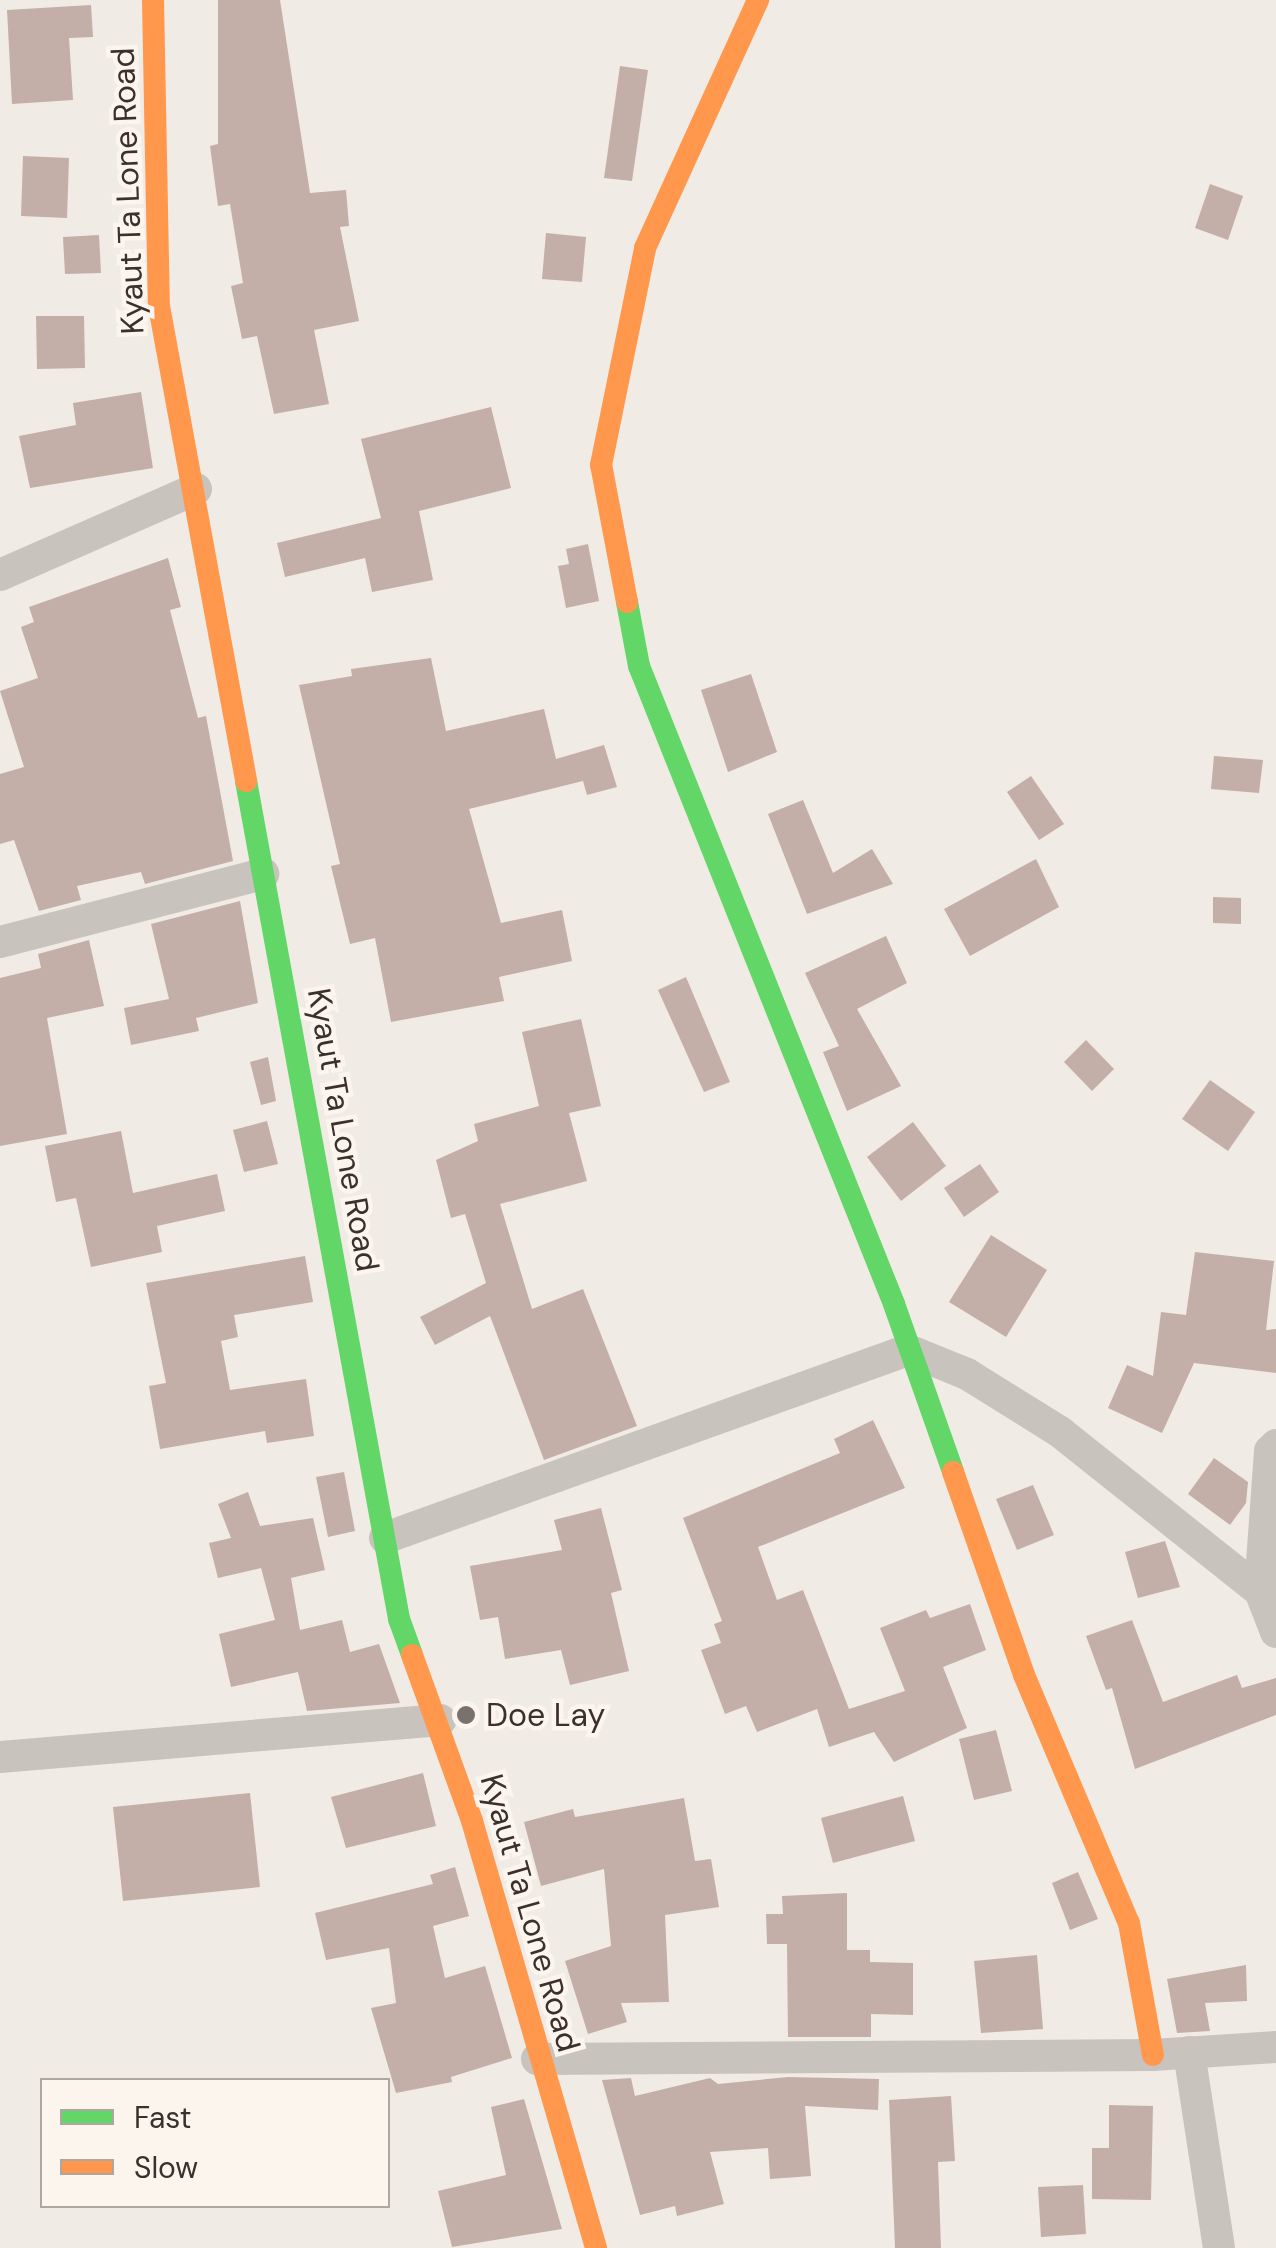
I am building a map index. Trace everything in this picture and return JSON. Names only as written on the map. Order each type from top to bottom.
[{"type":"main road","name":"Kyaut Ta Lone Road","points":[[152,0],[159,306],[196,488],[400,1618],[440,1720],[537,2059],[596,2248]]},
{"type":"main road","points":[[758,0],[646,248],[601,465],[639,666],[908,1350],[1024,1676],[1129,1922],[1153,2055]]},
{"type":"street","points":[[0,575],[196,488]]},
{"type":"street","points":[[0,942],[263,874]]},
{"type":"street","points":[[385,1538],[908,1350],[967,1374],[1060,1432],[1260,1591]]},
{"type":"street","points":[[1276,1445],[1270,1450],[1260,1591],[1276,1632]]},
{"type":"street","points":[[0,1757],[440,1720]]},
{"type":"street","points":[[537,2059],[1153,2055],[1276,2047]]},
{"type":"street","points":[[1189,2052],[1219,2248]]},
{"type":"building","points":[[218,0],[280,0],[310,193],[346,190],[349,226],[340,227],[359,321],[314,330],[329,404],[274,414],[257,336],[242,339],[231,286],[243,283],[230,204],[218,206],[210,146],[218,144]]},
{"type":"building","points":[[91,5],[93,37],[69,38],[73,100],[12,104],[7,10]]},
{"type":"building","points":[[620,66],[648,70],[632,181],[604,178]]},
{"type":"building","points":[[23,156],[69,158],[67,218],[21,216]]},
{"type":"building","points":[[1210,184],[1243,196],[1228,240],[1195,228]]},
{"type":"building","points":[[546,233],[586,237],[582,282],[542,279]]},
{"type":"building","points":[[99,235],[101,273],[65,274],[63,237]]},
{"type":"building","points":[[36,316],[84,316],[85,368],[37,369]]},
{"type":"building","points":[[141,392],[153,468],[30,488],[19,436],[76,425],[73,403]]},
{"type":"building","points":[[491,407],[511,488],[419,511],[433,580],[372,592],[365,558],[285,577],[277,543],[381,518],[361,439]]},
{"type":"building","points":[[588,544],[599,601],[566,608],[558,566],[569,564],[566,549]]},
{"type":"building","points":[[168,558],[181,607],[170,610],[198,718],[206,716],[233,861],[145,884],[141,872],[77,886],[81,900],[39,911],[14,840],[0,844],[0,774],[24,767],[0,691],[38,678],[21,627],[34,622],[29,607]]},
{"type":"building","points":[[431,658],[446,731],[544,709],[556,759],[604,745],[617,787],[587,795],[583,781],[469,809],[501,923],[562,910],[572,961],[499,977],[504,1001],[391,1022],[375,938],[350,944],[331,866],[340,864],[299,685],[352,676],[351,669]]},
{"type":"building","points":[[751,674],[777,752],[728,772],[701,690]]},
{"type":"building","points":[[1214,756],[1263,760],[1259,793],[1211,789]]},
{"type":"building","points":[[1031,776],[1064,824],[1039,840],[1007,792]]},
{"type":"building","points":[[803,800],[833,873],[872,849],[893,884],[807,914],[768,814]]},
{"type":"building","points":[[1036,859],[1059,907],[970,956],[944,909]]},
{"type":"building","points":[[1213,897],[1241,898],[1241,924],[1213,923]]},
{"type":"building","points":[[240,901],[258,1003],[196,1018],[199,1031],[131,1045],[124,1008],[169,999],[151,924]]},
{"type":"building","points":[[886,936],[907,983],[857,1009],[901,1086],[847,1111],[823,1052],[839,1046],[805,973]]},
{"type":"building","points":[[89,940],[104,1006],[47,1018],[67,1134],[0,1146],[0,978],[41,968],[38,954]]},
{"type":"building","points":[[686,977],[730,1082],[704,1092],[658,990]]},
{"type":"building","points":[[581,1019],[601,1106],[569,1113],[587,1181],[500,1204],[532,1309],[583,1289],[637,1426],[544,1460],[490,1316],[435,1345],[420,1317],[486,1283],[465,1214],[451,1218],[436,1160],[478,1141],[474,1124],[539,1106],[522,1032]]},
{"type":"building","points":[[1086,1040],[1114,1069],[1092,1091],[1064,1062]]},
{"type":"building","points":[[268,1057],[276,1101],[261,1105],[250,1062]]},
{"type":"building","points":[[1210,1080],[1255,1112],[1228,1151],[1182,1119]]},
{"type":"building","points":[[267,1121],[278,1164],[244,1172],[233,1130]]},
{"type":"building","points":[[913,1122],[946,1166],[901,1201],[867,1157]]},
{"type":"building","points":[[121,1131],[133,1193],[217,1174],[225,1211],[157,1226],[162,1252],[91,1267],[76,1198],[56,1202],[45,1146]]},
{"type":"building","points":[[980,1164],[999,1192],[964,1217],[944,1188]]},
{"type":"building","points":[[991,1235],[1047,1270],[1006,1337],[949,1302]]},
{"type":"building","points":[[1195,1252],[1274,1261],[1266,1330],[1276,1329],[1276,1373],[1194,1363],[1162,1433],[1108,1408],[1127,1365],[1153,1376],[1161,1312],[1186,1315]]},
{"type":"building","points":[[305,1256],[313,1302],[234,1315],[238,1337],[221,1341],[230,1390],[306,1379],[314,1436],[267,1443],[265,1431],[160,1449],[149,1386],[166,1383],[146,1283]]},
{"type":"building","points":[[873,1420],[905,1488],[758,1547],[777,1600],[803,1590],[849,1709],[905,1691],[880,1628],[926,1610],[930,1618],[970,1604],[986,1650],[943,1667],[967,1728],[894,1762],[874,1732],[829,1747],[817,1709],[757,1732],[746,1706],[725,1714],[701,1650],[721,1643],[714,1624],[722,1621],[683,1518],[840,1453],[834,1439]]},
{"type":"building","points":[[1214,1458],[1248,1482],[1246,1503],[1230,1525],[1188,1494]]},
{"type":"building","points":[[344,1472],[355,1531],[328,1537],[316,1477]]},
{"type":"building","points":[[1033,1485],[1054,1535],[1017,1550],[996,1499]]},
{"type":"building","points":[[248,1492],[260,1526],[313,1518],[325,1570],[291,1578],[300,1630],[342,1620],[350,1652],[379,1644],[400,1703],[307,1711],[298,1672],[231,1687],[219,1634],[275,1620],[261,1568],[218,1578],[209,1543],[231,1538],[218,1504]]},
{"type":"building","points":[[601,1508],[622,1590],[611,1593],[629,1671],[570,1685],[561,1650],[505,1659],[498,1617],[480,1620],[470,1566],[562,1550],[554,1520]]},
{"type":"building","points":[[1165,1541],[1180,1587],[1138,1598],[1125,1552]]},
{"type":"building","points":[[1132,1620],[1163,1702],[1237,1675],[1242,1688],[1276,1678],[1276,1715],[1135,1769],[1112,1688],[1106,1690],[1086,1636]]},
{"type":"building","points":[[996,1730],[1012,1791],[974,1800],[959,1739]]},
{"type":"building","points":[[423,1773],[436,1826],[346,1848],[331,1797]]},
{"type":"building","points":[[250,1793],[260,1887],[123,1901],[113,1807]]},
{"type":"building","points":[[903,1796],[915,1841],[833,1863],[821,1818]]},
{"type":"building","points":[[684,1798],[695,1861],[711,1859],[719,1907],[665,1915],[669,2002],[621,2003],[627,2022],[588,2034],[565,1961],[611,1946],[604,1869],[541,1886],[524,1822],[573,1809],[575,1817]]},
{"type":"building","points":[[455,1867],[469,1916],[433,1926],[445,1978],[485,1966],[512,2058],[451,2077],[452,2082],[396,2093],[371,2008],[396,2003],[389,1948],[326,1960],[315,1913],[433,1884],[430,1875]]},
{"type":"building","points":[[1078,1872],[1098,1919],[1070,1930],[1052,1883]]},
{"type":"building","points":[[847,1893],[847,1950],[870,1950],[870,1962],[913,1963],[913,2015],[871,2014],[871,2037],[788,2037],[787,1944],[767,1944],[766,1914],[783,1914],[782,1896]]},
{"type":"building","points":[[1037,1955],[1043,2029],[981,2033],[974,1961]]},
{"type":"building","points":[[1246,1965],[1247,2001],[1205,2003],[1210,2031],[1177,2033],[1167,1979]]},
{"type":"building","points":[[788,2077],[879,2079],[878,2110],[805,2106],[811,2176],[770,2179],[768,2148],[710,2152],[724,2204],[677,2216],[675,2206],[640,2215],[602,2080],[631,2078],[635,2096],[710,2078],[718,2084]]},
{"type":"building","points":[[951,2096],[955,2161],[938,2162],[941,2248],[895,2248],[889,2100]]},
{"type":"building","points":[[524,2099],[562,2229],[452,2247],[438,2191],[506,2175],[491,2107]]},
{"type":"building","points":[[1109,2105],[1153,2106],[1151,2200],[1092,2199],[1092,2148],[1109,2148]]},
{"type":"building","points":[[1083,2185],[1086,2234],[1041,2237],[1038,2187]]},
{"type":"traffic: fast","points":[[627,602],[639,666],[894,1304],[953,1472]]},
{"type":"traffic: fast","points":[[246,781],[399,1619],[412,1655]]},
{"type":"traffic: slow","points":[[153,0],[159,306],[246,781]]},
{"type":"traffic: slow","points":[[627,602],[601,465],[645,248],[758,0]]},
{"type":"traffic: slow","points":[[953,1472],[1024,1675],[1129,1923],[1153,2055]]},
{"type":"traffic: slow","points":[[412,1655],[472,1821],[596,2248]]},
{"type":"place","name":"Doe Lay","points":[[466,1715]]}]
